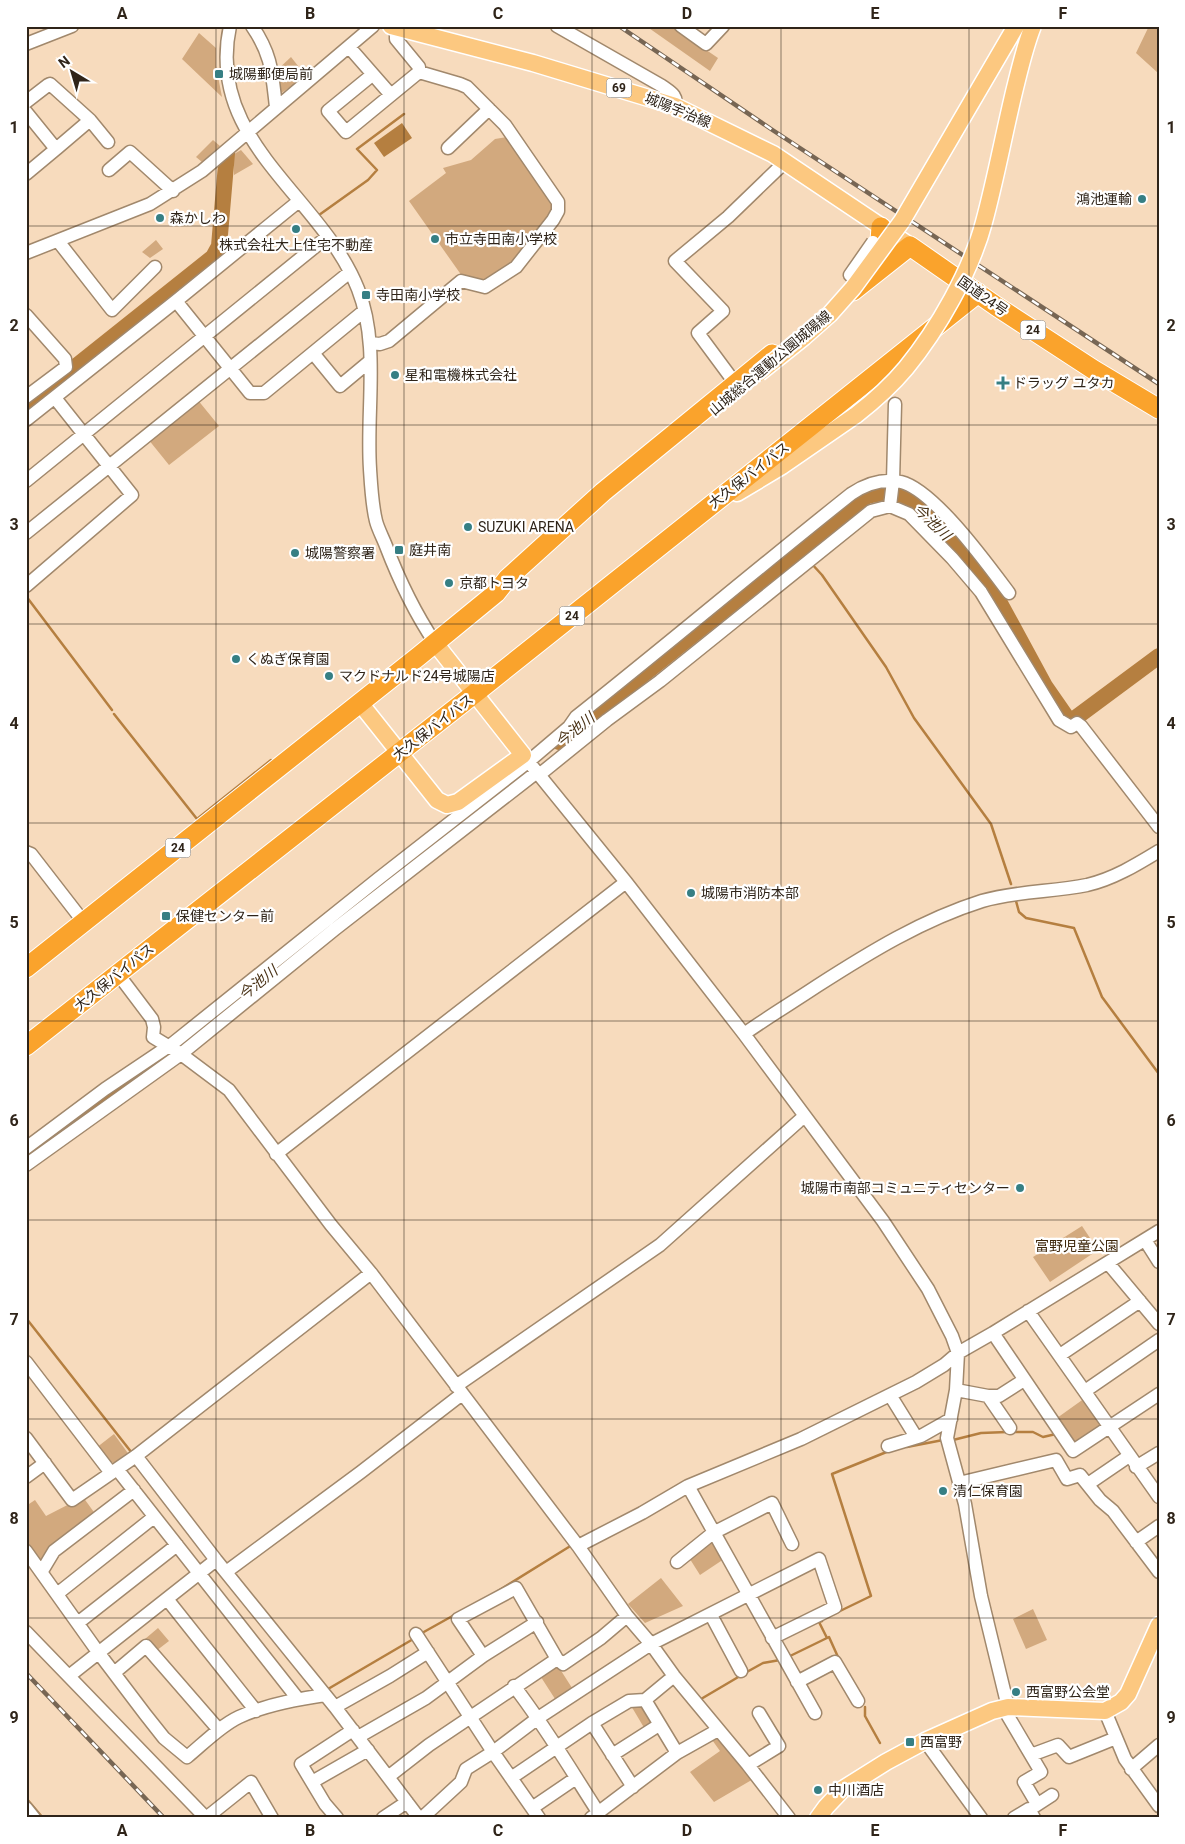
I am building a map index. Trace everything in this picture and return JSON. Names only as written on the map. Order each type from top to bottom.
[{"type":"highway","points":[[828,310],[873,256],[880,236]]},
{"type":"highway","name":"24","points":[[26,968],[435,643],[496,593],[508,578],[602,492],[735,383],[910,246]]},
{"type":"highway","name":"国道24号","points":[[910,246],[1094,370],[1159,409]]},
{"type":"highway","name":"大久保バイパス","points":[[26,1046],[474,694],[978,293]]},
{"type":"main road","name":"山城総合運動公園城陽線","points":[[536,554],[804,337],[830,314],[854,288],[902,221],[1016,26]]},
{"type":"main road","points":[[689,522],[782,466],[856,415],[882,394],[906,369],[928,339],[950,302],[984,224],[1014,93],[1033,26]]},
{"type":"main road","name":"城陽宇治線","points":[[393,27],[533,63],[676,106],[773,154],[880,236],[910,246]]},
{"type":"main road","points":[[360,703],[436,800],[448,805],[533,767],[435,643]]},
{"type":"main road","points":[[818,1818],[843,1789],[886,1762],[925,1741],[992,1712],[1007,1709],[1105,1711],[1121,1702],[1128,1694],[1159,1625]]},
{"type":"street","points":[[26,44],[72,26]]},
{"type":"street","points":[[230,26],[226,61],[227,74],[231,93],[246,132],[327,237],[350,272],[358,290],[370,343],[370,468],[376,521],[397,576],[435,643]]},
{"type":"street","points":[[252,26],[270,60],[276,107]]},
{"type":"street","points":[[26,253],[150,204],[173,191],[202,171],[373,26]]},
{"type":"street","points":[[557,26],[674,94],[677,100],[676,106]]},
{"type":"street","points":[[681,26],[706,44],[722,26]]},
{"type":"street","points":[[393,27],[396,39],[419,67],[419,72]]},
{"type":"street","points":[[349,48],[391,95]]},
{"type":"street","points":[[372,75],[328,110],[346,132],[419,72]]},
{"type":"street","points":[[370,343],[380,344],[389,341],[461,281],[485,287],[516,267],[558,211],[558,202],[511,133],[467,87],[419,72]]},
{"type":"street","points":[[26,102],[50,84],[90,120],[108,142]]},
{"type":"street","points":[[448,148],[489,109]]},
{"type":"street","points":[[27,115],[56,149]]},
{"type":"street","points":[[26,174],[90,120]]},
{"type":"street","points":[[109,170],[130,152],[173,191]]},
{"type":"street","points":[[735,383],[698,333],[723,311],[675,261],[728,217],[785,162]]},
{"type":"street","points":[[26,420],[298,201]]},
{"type":"street","points":[[26,481],[327,237]]},
{"type":"street","points":[[58,241],[112,310],[155,267]]},
{"type":"street","points":[[26,533],[350,272]]},
{"type":"street","points":[[176,301],[250,393],[264,393],[364,311]]},
{"type":"street","points":[[26,315],[65,359],[66,367],[26,397]]},
{"type":"street","points":[[312,353],[340,386],[370,361]]},
{"type":"street","points":[[26,586],[132,495],[55,398]]},
{"type":"street","points":[[890,506],[895,404]]},
{"type":"street","points":[[533,767],[570,727],[576,717],[851,494],[865,485],[890,481],[912,486],[920,490],[975,549],[1009,593]]},
{"type":"street","points":[[26,1165],[335,929],[533,767],[607,720],[660,681],[871,511],[890,506],[909,514],[952,558],[981,592],[1059,720],[1081,726],[1159,827]]},
{"type":"street","points":[[533,767],[626,882],[744,1034],[883,1221],[928,1289],[952,1336],[958,1353],[956,1390],[947,1438],[965,1504],[981,1596],[1007,1709],[1041,1772],[1024,1782],[1033,1810]]},
{"type":"street","points":[[744,1034],[867,954],[914,928],[983,901],[1020,893],[1050,891],[1089,884],[1126,871],[1159,851]]},
{"type":"street","points":[[26,852],[31,854],[79,916],[80,925]]},
{"type":"street","points":[[276,1154],[626,882]]},
{"type":"street","points":[[26,1055],[118,974],[152,1019],[154,1027],[153,1037],[229,1090],[276,1154],[371,1273],[578,1546],[627,1616],[789,1818]]},
{"type":"street","points":[[26,1148],[105,1089],[175,1051]]},
{"type":"street","points":[[226,1572],[361,1472],[459,1390],[660,1245],[800,1120],[806,1118]]},
{"type":"street","points":[[578,1546],[642,1513],[688,1486],[801,1439],[944,1366],[958,1353],[1159,1231]]},
{"type":"street","points":[[1145,1240],[1159,1262]]},
{"type":"street","points":[[1108,1263],[1159,1324]]},
{"type":"street","points":[[26,1438],[72,1500],[136,1456],[371,1273]]},
{"type":"street","points":[[1060,1355],[1140,1301]]},
{"type":"street","points":[[1028,1310],[1159,1497]]},
{"type":"street","points":[[993,1333],[1073,1451],[1158,1395]]},
{"type":"street","points":[[1085,1391],[1159,1340]]},
{"type":"street","points":[[26,1362],[114,1471],[134,1490],[298,1699]]},
{"type":"street","points":[[956,1390],[988,1396],[999,1396],[1024,1380]]},
{"type":"street","points":[[890,1395],[916,1438]]},
{"type":"street","points":[[988,1396],[1010,1428]]},
{"type":"street","points":[[888,1446],[916,1438],[951,1419]]},
{"type":"street","points":[[1088,1484],[1133,1461],[1159,1452]]},
{"type":"street","points":[[136,1456],[216,1560],[356,1734],[388,1777],[403,1804],[421,1818],[460,1782],[466,1769],[493,1752],[538,1718],[651,1644],[819,1559],[835,1607],[772,1638]]},
{"type":"street","points":[[959,1483],[1056,1460],[1067,1479],[1080,1474],[1100,1500],[1113,1511],[1159,1572]]},
{"type":"street","points":[[26,1477],[45,1463]]},
{"type":"street","points":[[688,1486],[815,1713]]},
{"type":"street","points":[[42,1571],[54,1551],[134,1490]]},
{"type":"street","points":[[677,1562],[714,1533],[772,1503],[792,1544]]},
{"type":"street","points":[[57,1594],[154,1517]]},
{"type":"street","points":[[1136,1542],[1159,1526]]},
{"type":"street","points":[[79,1622],[177,1545]]},
{"type":"street","points":[[26,1551],[79,1622],[98,1652],[164,1738],[187,1758],[219,1730],[238,1717],[298,1699],[325,1695]]},
{"type":"street","points":[[69,1676],[216,1560]]},
{"type":"street","points":[[484,1656],[458,1619],[516,1588],[557,1659],[563,1664],[601,1638],[627,1616]]},
{"type":"street","points":[[167,1599],[256,1711]]},
{"type":"street","points":[[711,1614],[741,1671]]},
{"type":"street","points":[[337,1818],[325,1804],[301,1764],[426,1698],[446,1682],[537,1622]]},
{"type":"street","points":[[26,1632],[206,1818],[251,1782],[272,1818]]},
{"type":"street","points":[[417,1636],[493,1752],[536,1813],[576,1778]]},
{"type":"street","points":[[114,1673],[146,1646],[219,1730]]},
{"type":"street","points":[[335,1707],[428,1652]]},
{"type":"street","points":[[388,1777],[429,1744],[557,1659]]},
{"type":"street","points":[[797,1682],[836,1662],[858,1701]]},
{"type":"street","points":[[511,1778],[555,1747],[629,1701],[645,1700],[674,1676]]},
{"type":"street","points":[[514,1686],[538,1718],[576,1778],[595,1815],[677,1753],[718,1730]]},
{"type":"street","points":[[645,1700],[677,1753]]},
{"type":"street","points":[[1105,1711],[1124,1759],[1159,1806]]},
{"type":"street","points":[[748,1765],[779,1746],[759,1713]]},
{"type":"street","points":[[592,1723],[633,1787]]},
{"type":"street","points":[[612,1755],[659,1725]]},
{"type":"street","points":[[1031,1755],[1058,1745],[1069,1757],[1116,1738]]},
{"type":"street","points":[[925,1741],[981,1818]]},
{"type":"street","points":[[1131,1769],[1159,1745]]},
{"type":"street","points":[[312,1782],[368,1750]]},
{"type":"street","points":[[1014,1818],[1033,1810],[1052,1795]]},
{"type":"street","points":[[383,1818],[403,1804]]},
{"type":"street","points":[[26,1808],[34,1818]]},
{"type":"green space","points":[[646,26],[671,26],[718,58],[710,71]]},
{"type":"green space","points":[[1149,26],[1159,26],[1158,73],[1136,53]]},
{"type":"green space","points":[[199,33],[216,48],[216,66],[222,97],[182,59]]},
{"type":"green space","points":[[291,57],[306,76],[277,96],[275,72]]},
{"type":"green space","points":[[507,137],[554,205],[554,210],[513,263],[483,283],[462,276],[409,201],[446,173],[443,168],[471,160],[495,139]]},
{"type":"green space","points":[[213,140],[220,146],[202,162],[196,157]]},
{"type":"green space","points":[[241,150],[253,164],[234,175],[234,154]]},
{"type":"green space","points":[[156,240],[163,249],[150,258],[142,252]]},
{"type":"green space","points":[[197,399],[219,426],[169,465],[148,439]]},
{"type":"green space","name":"富野児童公園","points":[[1082,1226],[1098,1250],[1050,1282],[1033,1257]]},
{"type":"green space","points":[[1085,1398],[1103,1422],[1101,1429],[1080,1442],[1073,1440],[1057,1418]]},
{"type":"green space","points":[[114,1434],[130,1456],[117,1463],[107,1462],[96,1448]]},
{"type":"green space","points":[[83,1497],[96,1515],[43,1559],[37,1560],[26,1544],[26,1506],[35,1500],[46,1516]]},
{"type":"green space","points":[[713,1538],[724,1559],[700,1575],[688,1556]]},
{"type":"green space","points":[[661,1578],[683,1606],[645,1623],[628,1604]]},
{"type":"green space","points":[[1033,1609],[1047,1640],[1026,1649],[1013,1619]]},
{"type":"green space","points":[[158,1628],[169,1641],[156,1651],[145,1639]]},
{"type":"green space","points":[[558,1666],[574,1691],[557,1702],[539,1674]]},
{"type":"green space","points":[[630,1704],[644,1704],[657,1724],[646,1731]]},
{"type":"green space","points":[[716,1733],[755,1778],[714,1802],[690,1772],[720,1751],[710,1737]]},
{"type":"shaded area","points":[[402,123],[412,138],[384,157],[374,143]]},
{"type":"waterway","points":[[319,215],[368,180],[377,170],[357,149],[404,114]]},
{"type":"waterway","points":[[26,406],[213,257],[219,246],[227,153]]},
{"type":"waterway","name":"今池川","points":[[559,742],[867,496],[888,492],[915,503],[961,551],[983,578],[1001,605],[1045,686],[1070,722],[1159,656]]},
{"type":"waterway","points":[[798,551],[805,558]]},
{"type":"waterway","points":[[811,563],[822,575],[886,667],[914,718],[991,824],[1011,884]]},
{"type":"waterway","points":[[26,596],[112,710]]},
{"type":"waterway","points":[[114,714],[197,819],[271,760]]},
{"type":"waterway","name":"今池川","points":[[338,919],[405,866]]},
{"type":"waterway","points":[[1016,901],[1019,912],[1026,918],[1074,928],[1102,997],[1159,1074]]},
{"type":"waterway","name":"今池川","points":[[26,1157],[111,1093],[180,1046],[298,952]]},
{"type":"waterway","points":[[26,1318],[132,1453]]},
{"type":"waterway","points":[[953,1440],[981,1433],[1007,1432]]},
{"type":"waterway","points":[[1012,1432],[1033,1432],[1043,1437],[1056,1434]]},
{"type":"waterway","points":[[907,1447],[943,1440]]},
{"type":"waterway","points":[[838,1612],[871,1596],[832,1474],[889,1451]]},
{"type":"waterway","points":[[498,1591],[572,1545]]},
{"type":"waterway","points":[[422,1633],[456,1614]]},
{"type":"waterway","points":[[822,1621],[819,1622],[827,1638]]},
{"type":"waterway","points":[[788,1657],[829,1637],[838,1657]]},
{"type":"waterway","points":[[328,1689],[415,1638]]},
{"type":"waterway","points":[[745,1673],[763,1663],[780,1660]]},
{"type":"waterway","points":[[701,1699],[740,1676]]},
{"type":"waterway","points":[[865,1707],[865,1716],[880,1743]]},
{"type":"waterway","points":[[26,1798],[43,1818]]},
{"type":"railway","points":[[619,26],[774,131],[1159,384]]},
{"type":"railway","points":[[26,1673],[164,1818]]},
{"type":"place","name":"城陽郵便局前","points":[[219,74]]},
{"type":"place","name":"鴻池運輸","points":[[1142,199]]},
{"type":"place","name":"森かしわ","points":[[160,218]]},
{"type":"place","name":"株式会社大上住宅不動産","points":[[296,229]]},
{"type":"place","name":"市立寺田南小学校","points":[[435,239]]},
{"type":"place","name":"寺田南小学校","points":[[366,295]]},
{"type":"place","name":"星和電機株式会社","points":[[395,375]]},
{"type":"place","name":"ドラッグ ユタカ","points":[[1003,383]]},
{"type":"place","name":"SUZUKI ARENA","points":[[468,527]]},
{"type":"place","name":"庭井南","points":[[399,550]]},
{"type":"place","name":"城陽警察署","points":[[295,553]]},
{"type":"place","name":"京都トヨタ","points":[[449,583]]},
{"type":"place","name":"くぬぎ保育園","points":[[236,659]]},
{"type":"place","name":"マクドナルド24号城陽店","points":[[329,676]]},
{"type":"place","name":"城陽市消防本部","points":[[691,893]]},
{"type":"place","name":"保健センター前","points":[[166,916]]},
{"type":"place","name":"城陽市南部コミュニティセンター","points":[[1020,1188]]},
{"type":"place","name":"清仁保育園","points":[[943,1491]]},
{"type":"place","name":"西富野公会堂","points":[[1016,1692]]},
{"type":"place","name":"西富野","points":[[910,1742]]},
{"type":"place","name":"中川酒店","points":[[818,1790]]}]
